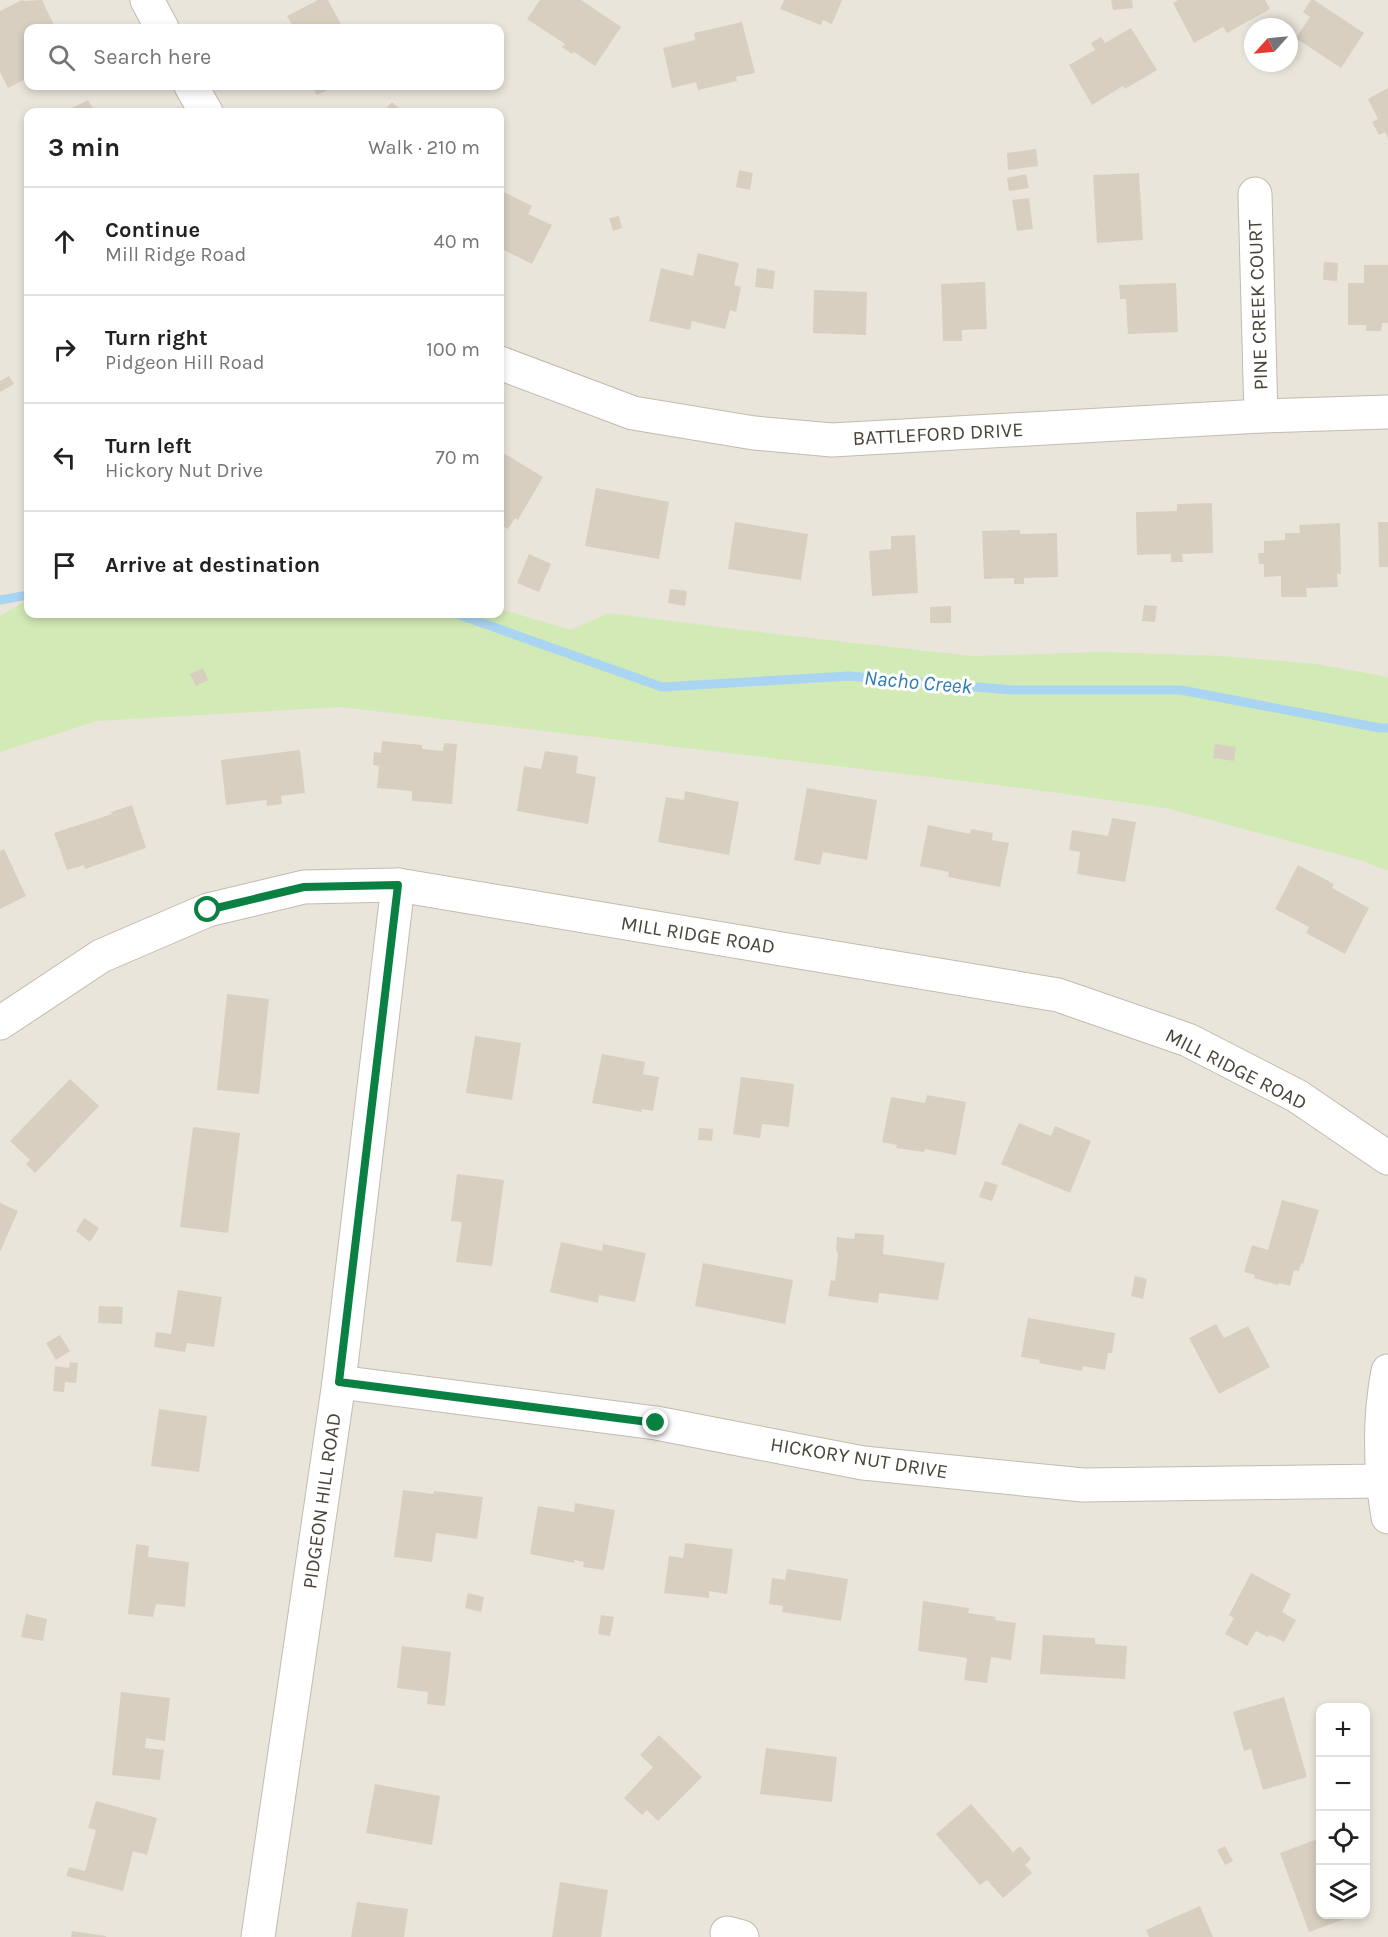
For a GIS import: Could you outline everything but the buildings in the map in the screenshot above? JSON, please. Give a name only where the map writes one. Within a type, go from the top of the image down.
[{"type":"street","points":[[147,0],[160,24]]},
{"type":"street","points":[[192,90],[204,108]]},
{"type":"street","name":"PINE CREEK COURT","points":[[1255,194],[1261,416]]},
{"type":"street","name":"BATTLEFORD DRIVE","points":[[504,365],[633,413],[754,433],[832,440],[1261,416],[1388,412]]},
{"type":"street","name":"MILL RIDGE ROAD","points":[[0,1023],[101,956],[208,910],[304,887],[398,885],[1058,995],[1188,1040],[1296,1096],[1388,1158]]},
{"type":"street","name":"PIDGEON HILL ROAD","points":[[258,1937],[339,1382],[398,885]]},
{"type":"street","points":[[1388,1371],[1384,1393],[1382,1481],[1388,1517]]},
{"type":"street","name":"HICKORY NUT DRIVE","points":[[339,1382],[656,1423],[862,1463],[1083,1485],[1382,1481]]},
{"type":"shaded area","points":[[0,0],[1388,0],[1388,1937],[0,1937]]},
{"type":"green space","points":[[24,602],[24,618],[504,618],[504,610],[571,630],[608,613],[972,656],[1102,652],[1222,656],[1316,664],[1384,676],[1388,678],[1388,871],[1363,861],[1166,808],[1022,788],[341,707],[97,721],[0,752],[0,616]]},
{"type":"waterway","name":"Nacho Creek","points":[[0,600],[24,596]]},
{"type":"waterway","name":"Nacho Creek","points":[[468,618],[662,687],[849,676],[1011,690],[1181,690],[1388,728]]},
{"type":"route","points":[[208,910],[304,887],[398,885],[339,1382],[656,1423]]}]
